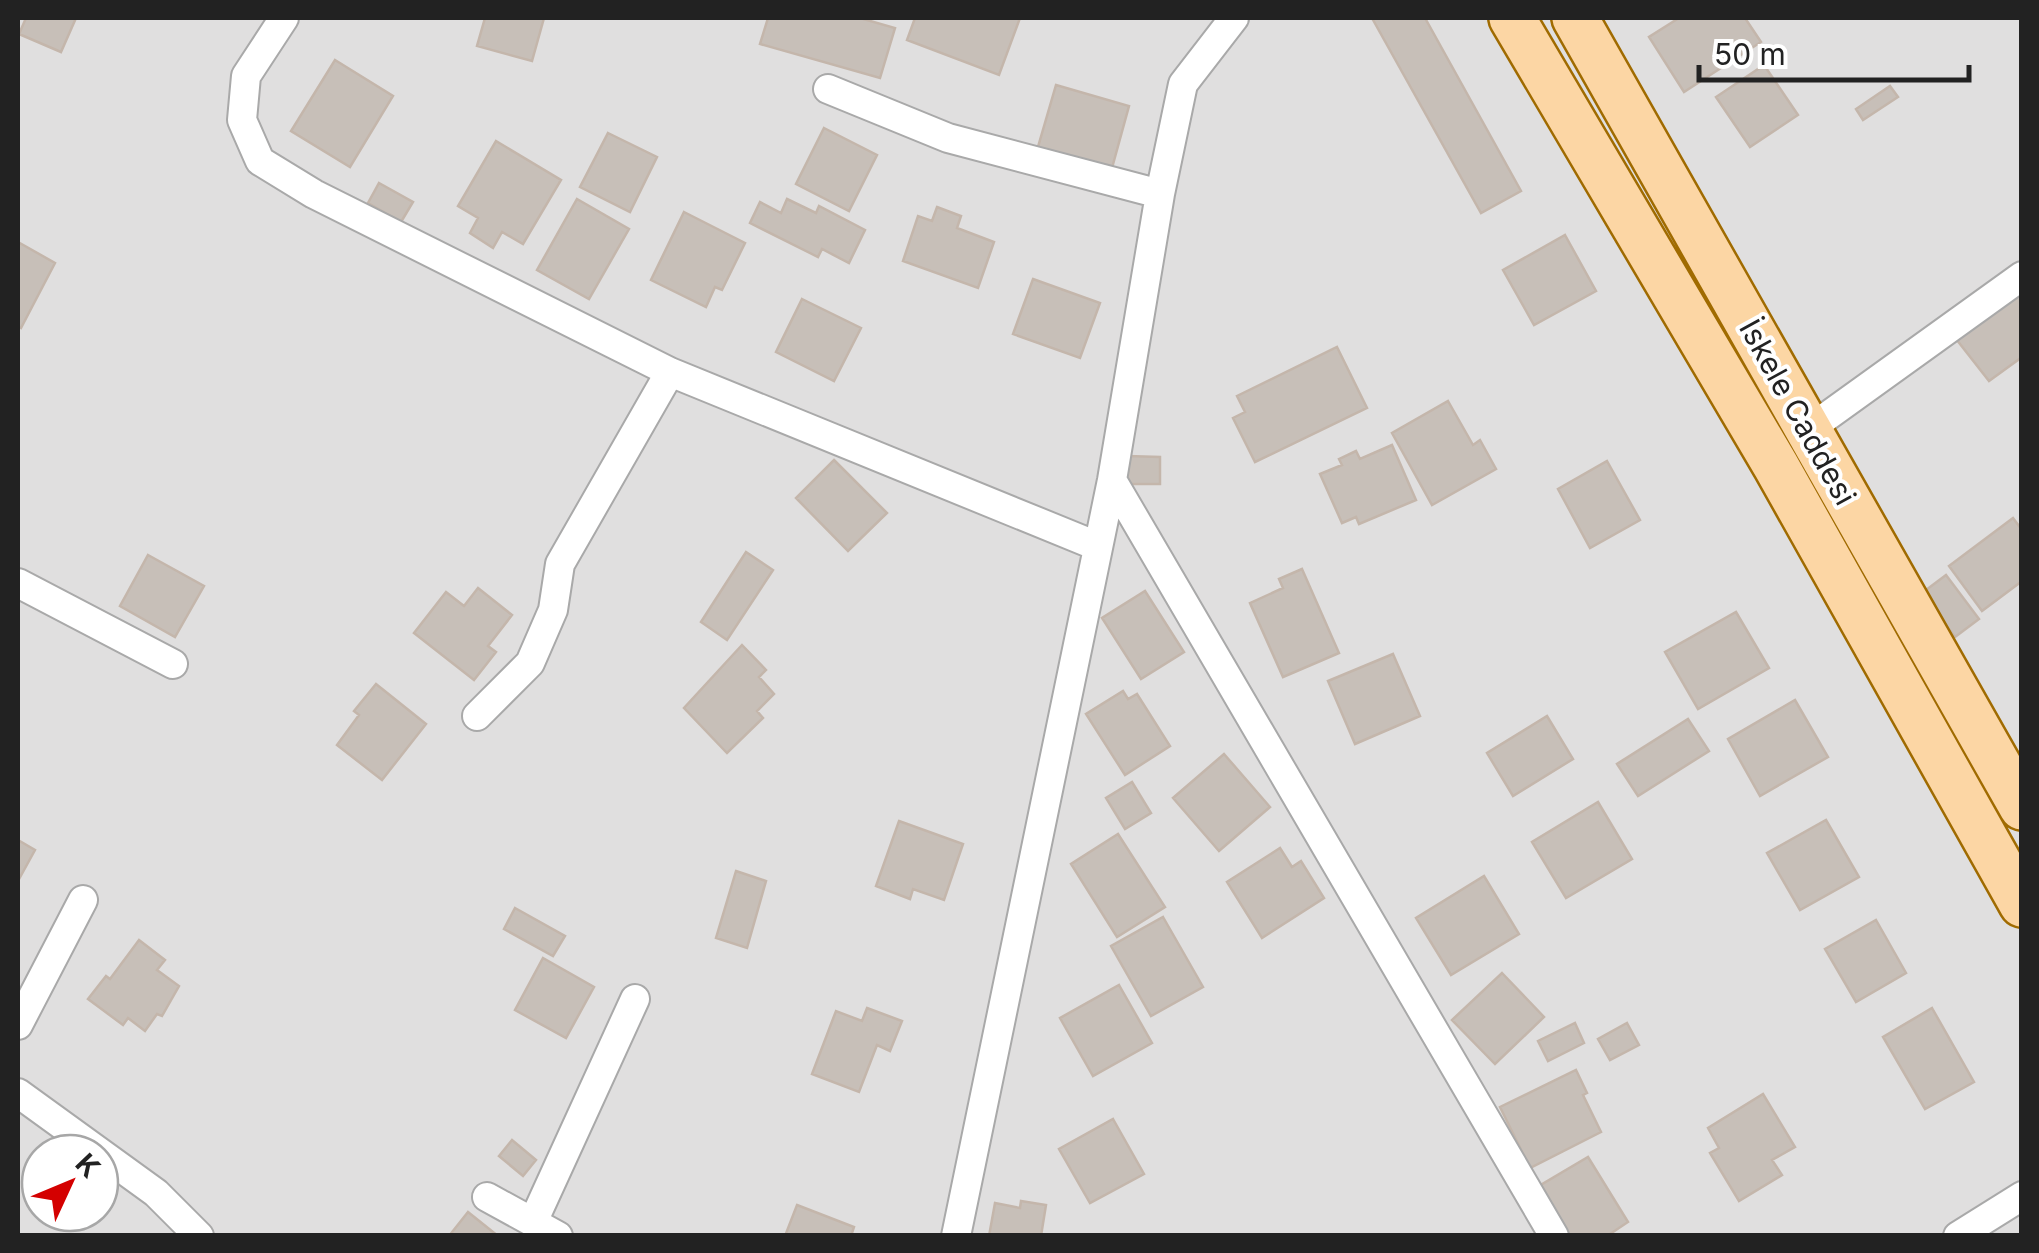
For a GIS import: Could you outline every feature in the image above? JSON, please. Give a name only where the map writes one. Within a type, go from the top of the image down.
[{"type":"main road","points":[[1512,18],[1776,466],[2022,904]]},
{"type":"main road","name":"İskele Caddesi","points":[[1574,18],[2022,808]]},
{"type":"street","points":[[284,18],[246,76],[242,120],[260,161],[314,194],[670,372],[1096,546]]},
{"type":"street","points":[[956,1236],[1112,480],[1182,84],[1234,18]]},
{"type":"street","points":[[828,89],[948,138],[1160,194]]},
{"type":"street","points":[[1808,430],[2022,276]]},
{"type":"street","points":[[478,716],[530,663],[554,610],[560,564],[670,372]]},
{"type":"street","points":[[1112,480],[1554,1236]]},
{"type":"street","points":[[18,583],[173,664]]},
{"type":"street","points":[[18,1026],[83,900]]},
{"type":"street","points":[[487,1197],[546,1229],[549,1194],[559,1162],[635,998]]},
{"type":"street","points":[[18,1094],[156,1192],[199,1236]]},
{"type":"street","points":[[1958,1236],[2022,1196]]},
{"type":"shaded area","points":[[18,18],[2021,18],[2021,1235],[18,1235]]},
{"type":"building","points":[[26,18],[76,18],[61,52],[19,34]]},
{"type":"building","points":[[485,18],[544,18],[532,61],[477,46]]},
{"type":"building","points":[[768,18],[860,18],[895,28],[880,78],[760,44]]},
{"type":"building","points":[[915,18],[1020,18],[999,75],[907,40]]},
{"type":"building","points":[[1372,18],[1425,18],[1521,191],[1481,213]]},
{"type":"building","points":[[1679,18],[1745,18],[1761,42],[1684,92],[1649,37]]},
{"type":"building","points":[[335,60],[393,96],[350,167],[291,131]]},
{"type":"building","points":[[1764,65],[1798,115],[1750,147],[1716,97]]},
{"type":"building","points":[[1056,85],[1129,106],[1112,168],[1038,147]]},
{"type":"building","points":[[1890,86],[1898,97],[1863,120],[1856,109]]},
{"type":"building","points":[[824,128],[877,155],[849,211],[796,184]]},
{"type":"building","points":[[608,133],[657,157],[630,212],[580,187]]},
{"type":"building","points":[[496,141],[561,180],[523,244],[502,232],[493,248],[470,233],[478,218],[458,206]]},
{"type":"building","points":[[379,183],[413,202],[401,222],[368,203]]},
{"type":"building","points":[[577,199],[629,229],[589,299],[537,270]]},
{"type":"building","points":[[787,199],[816,213],[819,206],[865,230],[849,263],[822,249],[818,257],[750,223],[760,202],[781,213]]},
{"type":"building","points":[[937,207],[961,216],[957,228],[994,242],[978,288],[903,261],[918,216],[932,221]]},
{"type":"building","points":[[684,212],[745,243],[722,290],[715,287],[706,307],[651,280]]},
{"type":"building","points":[[1565,235],[1596,291],[1534,325],[1503,270]]},
{"type":"building","points":[[18,242],[55,263],[21,328],[18,326]]},
{"type":"building","points":[[1033,279],[1100,303],[1080,358],[1013,334]]},
{"type":"building","points":[[2022,291],[2022,357],[1989,381],[1953,335]]},
{"type":"building","points":[[802,299],[861,328],[834,381],[776,352]]},
{"type":"building","points":[[1337,347],[1367,408],[1255,462],[1233,418],[1245,412],[1237,396]]},
{"type":"building","points":[[1448,401],[1473,445],[1480,440],[1496,469],[1432,505],[1392,433]]},
{"type":"building","points":[[1392,445],[1416,500],[1359,524],[1356,517],[1342,523],[1320,474],[1342,465],[1339,459],[1356,451],[1360,459]]},
{"type":"building","points":[[1127,456],[1160,457],[1160,484],[1126,484]]},
{"type":"building","points":[[834,460],[887,513],[848,551],[796,498]]},
{"type":"building","points":[[1607,461],[1640,520],[1590,548],[1558,489]]},
{"type":"building","points":[[2013,518],[2022,530],[2022,581],[1982,611],[1949,566]]},
{"type":"building","points":[[746,552],[773,570],[727,640],[701,622]]},
{"type":"building","points":[[148,555],[204,586],[175,637],[120,606]]},
{"type":"building","points":[[1302,569],[1339,653],[1283,677],[1250,603],[1283,588],[1279,579]]},
{"type":"building","points":[[1946,575],[1979,619],[1955,637],[1922,593]]},
{"type":"building","points":[[478,588],[512,615],[488,646],[496,652],[474,680],[414,633],[446,592],[464,606]]},
{"type":"building","points":[[1145,591],[1184,652],[1141,679],[1102,618]]},
{"type":"building","points":[[1736,612],[1769,668],[1698,709],[1665,652]]},
{"type":"building","points":[[742,645],[766,670],[759,677],[774,694],[757,711],[763,718],[727,753],[684,708]]},
{"type":"building","points":[[1393,654],[1420,716],[1355,744],[1328,681]]},
{"type":"building","points":[[376,684],[426,724],[382,780],[337,745],[359,715],[354,711]]},
{"type":"building","points":[[1123,691],[1128,699],[1137,694],[1170,746],[1125,775],[1086,714]]},
{"type":"building","points":[[1795,700],[1828,757],[1760,796],[1728,739]]},
{"type":"building","points":[[1547,716],[1573,759],[1513,796],[1487,753]]},
{"type":"building","points":[[1688,719],[1709,751],[1638,796],[1617,764]]},
{"type":"building","points":[[1224,754],[1270,807],[1219,851],[1173,798]]},
{"type":"building","points":[[1132,782],[1151,813],[1125,829],[1106,798]]},
{"type":"building","points":[[1598,802],[1632,859],[1566,898],[1532,842]]},
{"type":"building","points":[[1826,820],[1859,877],[1800,910],[1767,853]]},
{"type":"building","points":[[899,821],[963,844],[944,900],[913,889],[910,899],[876,886]]},
{"type":"building","points":[[1118,834],[1165,907],[1117,937],[1071,864]]},
{"type":"building","points":[[18,840],[35,850],[18,881]]},
{"type":"building","points":[[1280,848],[1292,867],[1301,861],[1324,898],[1262,938],[1227,882]]},
{"type":"building","points":[[736,871],[766,881],[747,948],[716,938]]},
{"type":"building","points":[[1484,876],[1519,934],[1451,975],[1416,918]]},
{"type":"building","points":[[515,908],[565,936],[553,956],[504,929]]},
{"type":"building","points":[[1163,917],[1203,987],[1151,1016],[1111,946]]},
{"type":"building","points":[[1876,920],[1906,973],[1856,1002],[1825,949]]},
{"type":"building","points":[[139,940],[165,960],[157,970],[179,986],[162,1016],[157,1014],[145,1031],[128,1018],[123,1025],[88,999],[106,976],[110,979]]},
{"type":"building","points":[[543,958],[594,987],[566,1038],[515,1010]]},
{"type":"building","points":[[1502,973],[1544,1017],[1495,1064],[1452,1020]]},
{"type":"building","points":[[1119,985],[1152,1043],[1093,1076],[1060,1018]]},
{"type":"building","points":[[867,1008],[902,1021],[890,1051],[877,1045],[859,1092],[812,1074],[836,1011],[862,1021]]},
{"type":"building","points":[[1932,1008],[1974,1082],[1925,1109],[1883,1037]]},
{"type":"building","points":[[1575,1023],[1584,1043],[1548,1061],[1538,1041]]},
{"type":"building","points":[[1627,1023],[1639,1045],[1610,1060],[1598,1039]]},
{"type":"building","points":[[1576,1070],[1601,1132],[1530,1168],[1500,1107]]},
{"type":"building","points":[[1763,1094],[1795,1147],[1772,1160],[1782,1175],[1739,1201],[1710,1153],[1719,1148],[1708,1128]]},
{"type":"building","points":[[1113,1119],[1144,1174],[1090,1203],[1059,1149]]},
{"type":"building","points":[[512,1140],[536,1160],[523,1176],[499,1156]]},
{"type":"building","points":[[1588,1157],[1628,1222],[1607,1236],[1569,1236],[1539,1186]]},
{"type":"building","points":[[1021,1201],[1046,1205],[1041,1236],[989,1236],[995,1203],[1020,1208]]},
{"type":"building","points":[[797,1205],[854,1227],[851,1236],[785,1236]]},
{"type":"building","points":[[468,1212],[498,1236],[449,1236]]}]
